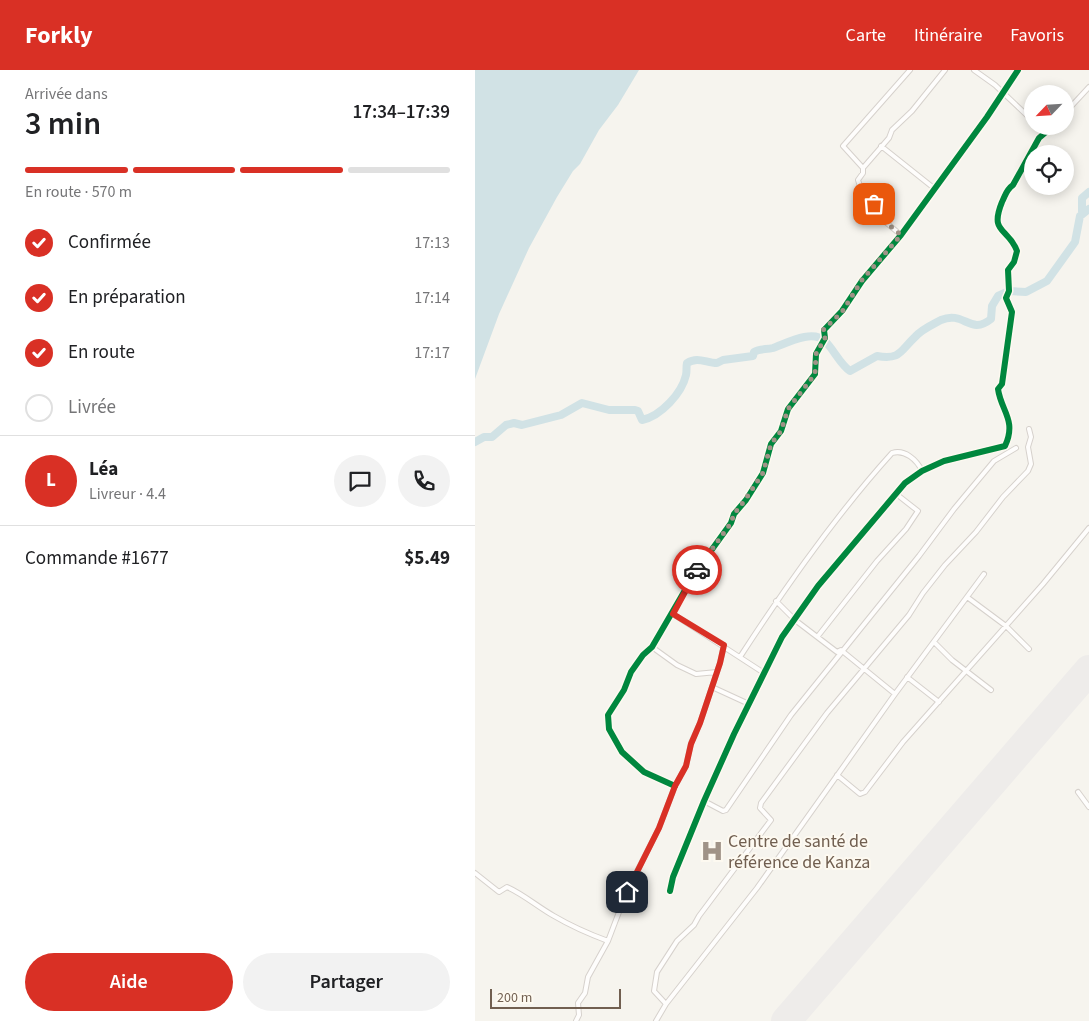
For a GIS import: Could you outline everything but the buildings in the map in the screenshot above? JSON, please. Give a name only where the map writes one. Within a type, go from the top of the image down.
[{"type":"street","points":[[863,168],[843,146],[909,70]]},
{"type":"street","points":[[901,235],[871,210],[874,200],[858,182],[863,168],[889,138],[892,130],[912,111],[945,70]]},
{"type":"street","points":[[974,70],[1024,113]]},
{"type":"street","points":[[675,786],[653,778],[622,752],[614,740],[607,722],[610,709],[624,690],[631,672],[643,655],[652,647],[673,614],[695,573],[763,473],[771,444],[781,431],[788,409],[815,374],[816,354],[825,338],[823,330],[842,312],[862,280],[901,235],[1003,94],[1018,70]]},
{"type":"street","points":[[1074,103],[1089,87]]},
{"type":"street","points":[[670,891],[673,877],[704,801],[749,704],[782,637],[818,586],[905,483],[923,471],[944,461],[1005,446],[1009,436],[1007,413],[998,389],[1002,384],[1012,312],[1006,298],[1009,291],[1008,270],[1014,262],[1017,251],[1002,232],[997,219],[1006,190],[1013,186],[1039,138],[1044,135]]},
{"type":"street","points":[[881,146],[935,189]]},
{"type":"street","points":[[665,1004],[654,991],[657,972],[677,941],[694,925],[771,820],[760,808],[761,803],[827,713],[909,615],[945,565],[1028,471],[1031,464],[1029,447],[1031,437],[1029,429]]},
{"type":"street","points":[[704,801],[726,810],[771,743],[841,650],[919,556],[980,476],[994,461],[1016,448]]},
{"type":"street","points":[[740,657],[776,601],[855,495],[892,453],[897,451],[906,454],[918,462],[923,471]]},
{"type":"street","points":[[818,636],[906,529],[918,511],[895,493]]},
{"type":"street","points":[[837,775],[860,794],[865,792],[903,742],[1066,558],[1089,528]]},
{"type":"street","points":[[656,1021],[665,1004],[757,888],[907,677],[984,574]]},
{"type":"street","points":[[967,597],[1005,626],[1029,649]]},
{"type":"street","points":[[776,601],[795,620],[837,652],[841,650]]},
{"type":"street","points":[[673,614],[765,673]]},
{"type":"street","points":[[934,642],[952,660],[967,669],[991,690]]},
{"type":"street","points":[[575,1021],[579,1016],[578,1004],[585,993],[588,977],[608,941],[627,892],[667,811],[675,786],[686,766],[691,744],[717,672],[724,645]]},
{"type":"street","points":[[652,647],[677,665],[696,674],[717,672]]},
{"type":"street","points":[[841,650],[895,694]]},
{"type":"street","points":[[907,677],[939,702]]},
{"type":"street","points":[[712,687],[749,704]]},
{"type":"street","points":[[1078,792],[1089,807]]},
{"type":"street","points":[[475,873],[499,892],[507,887],[518,892],[525,899],[555,917],[608,941]]},
{"type":"shaded area","points":[[475,70],[639,70],[618,105],[599,130],[580,164],[573,171],[529,248],[499,314],[475,379]]},
{"type":"waterway","points":[[1082,212],[1082,198],[1089,192]]},
{"type":"waterway","points":[[475,442],[484,437],[492,437],[506,425],[514,423],[522,425],[561,415],[582,403],[609,410],[635,410],[638,411],[642,420],[649,418],[670,403],[684,382],[687,363],[695,360],[717,363],[723,360],[753,356],[754,352],[759,350],[773,348],[799,338],[813,336],[825,341],[843,365],[850,371],[877,356],[891,357],[896,355],[927,327],[941,320],[956,318],[972,324],[984,324],[991,319],[992,306],[998,296],[1009,291],[1026,292],[1047,281],[1075,242],[1080,216],[1089,209]]},
{"type":"runway","points":[[786,1021],[1089,670]]},
{"type":"cycle path","points":[[675,786],[644,772],[622,752],[609,729],[608,715],[624,690],[631,672],[643,655],[652,647],[695,573],[731,523],[734,514],[746,500],[763,473],[771,444],[781,431],[788,409],[815,374],[816,354],[825,338],[824,330],[842,311],[862,281],[901,235],[987,117],[1018,70]]},
{"type":"cycle path","points":[[670,891],[673,877],[734,734],[782,637],[818,586],[905,483],[922,471],[944,461],[1005,446],[1009,422],[998,389],[1002,384],[1012,312],[1006,298],[1009,291],[1008,270],[1014,262],[1017,251],[1001,229],[998,220],[1006,192],[1013,185],[1042,135]]},
{"type":"way so far","points":[[697,570],[759,480],[763,473],[771,444],[781,431],[788,409],[815,374],[816,354],[825,338],[823,330],[827,324],[842,312],[862,280],[901,235],[871,210],[874,204]]},
{"type":"place","name":"Centre de santé de référence de Kanza","points":[[712,851]]},
{"type":"route","points":[[627,892],[667,811],[675,786],[686,766],[689,750],[720,663],[724,645],[673,614],[697,570]]}]
